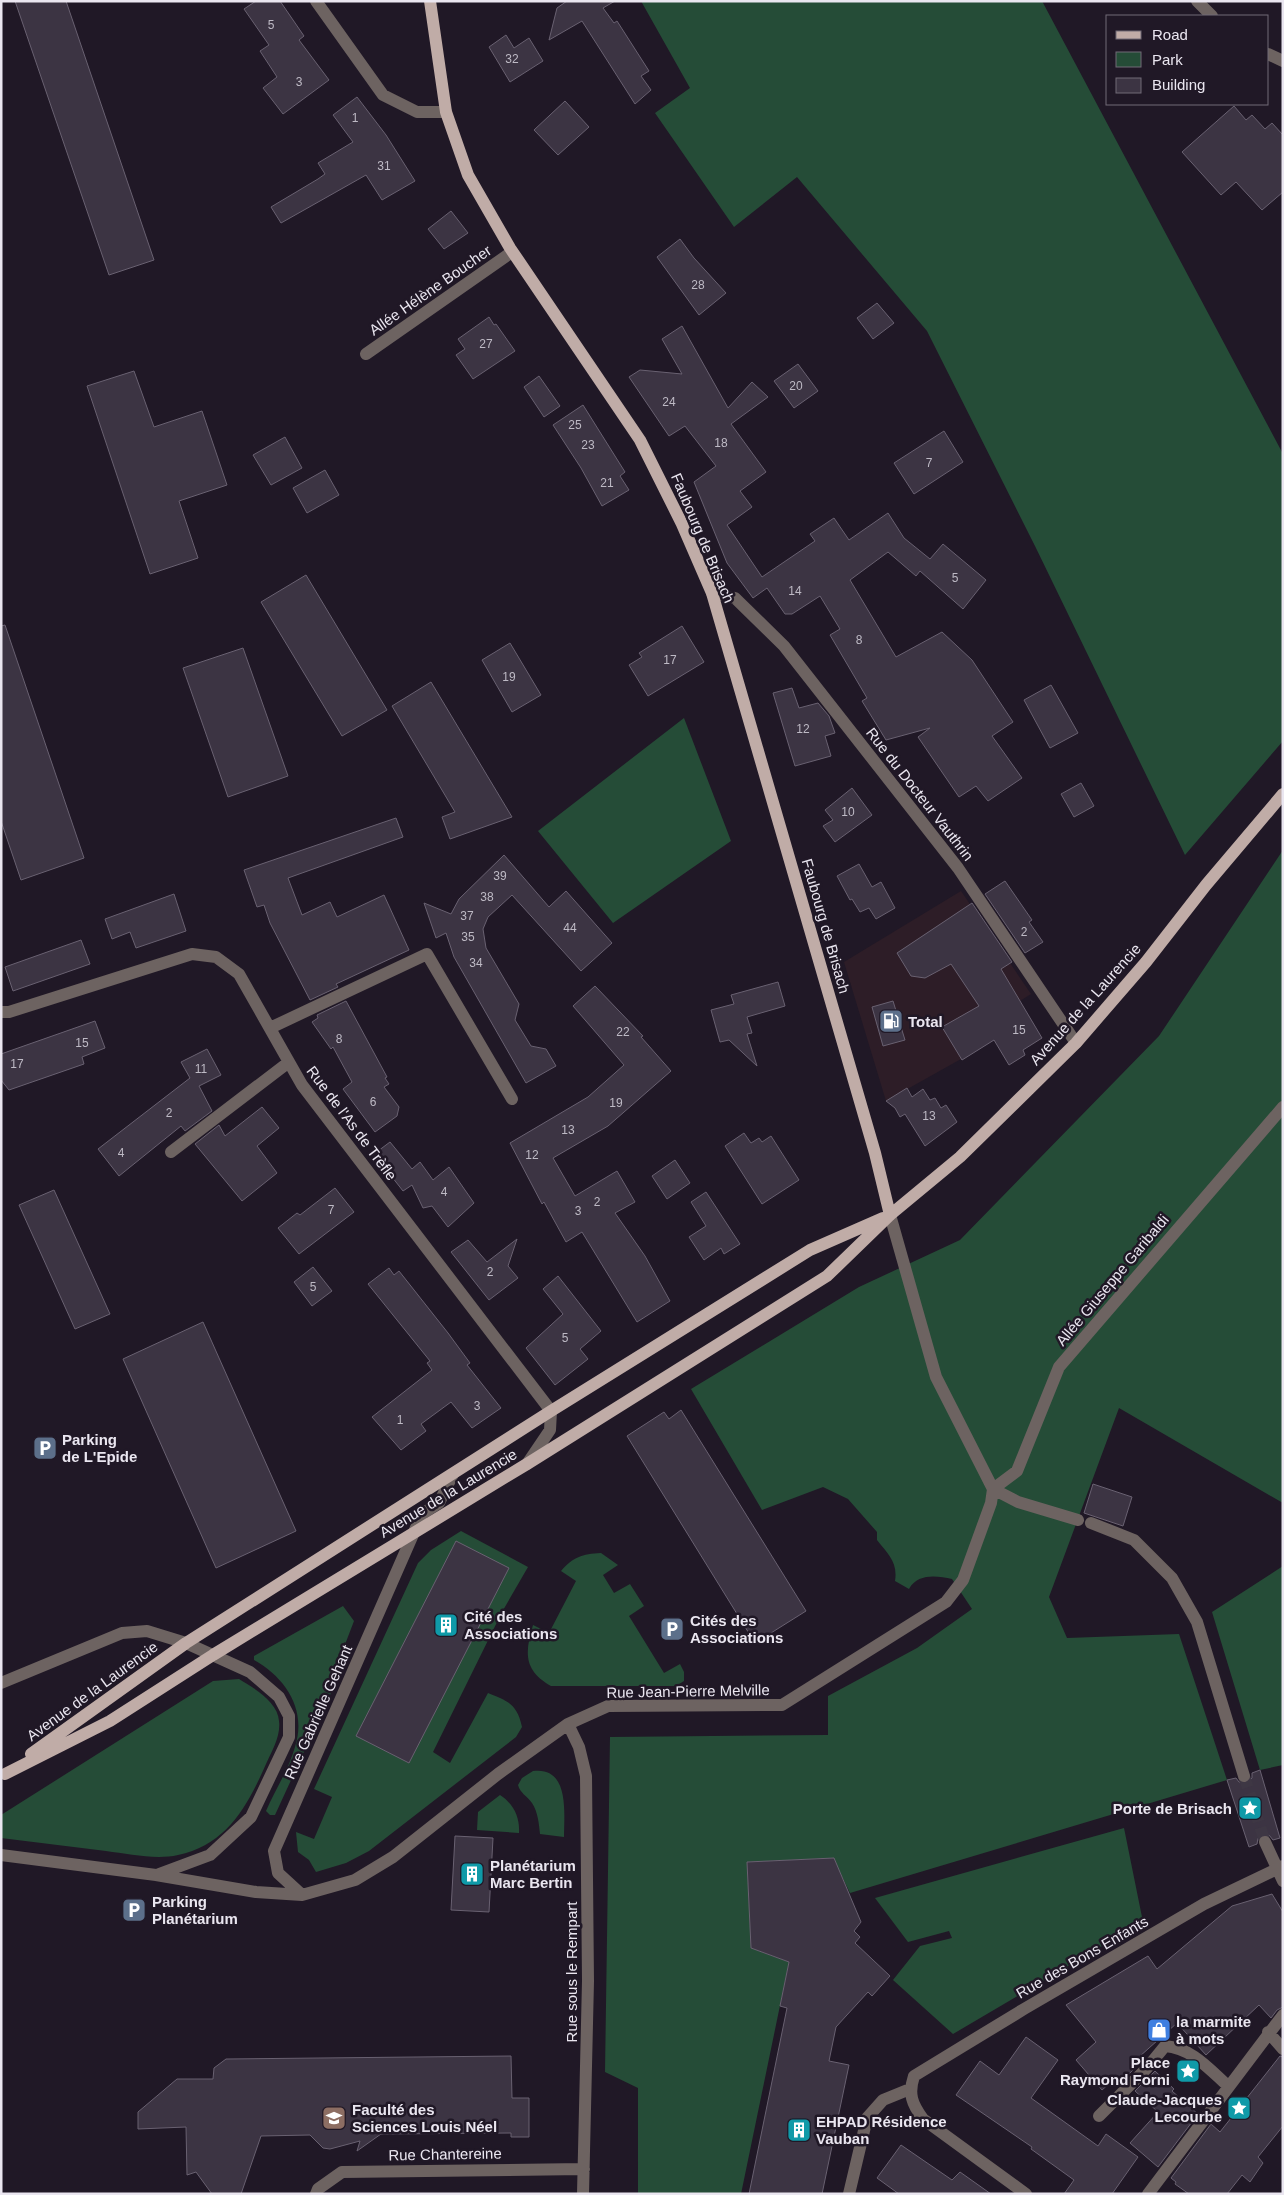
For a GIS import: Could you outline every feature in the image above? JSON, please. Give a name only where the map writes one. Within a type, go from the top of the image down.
[{"type":"main road","name":"Faubourg de Brisach","points":[[430,1],[446,112],[468,175],[512,252],[640,440],[682,524],[712,593],[875,1153],[890,1215]]},
{"type":"main road","name":"Avenue de la Laurencie","points":[[3,1775],[110,1721],[213,1655],[527,1464],[827,1276],[890,1215],[960,1157],[1076,1043],[1146,962],[1206,885],[1283,794]]},
{"type":"main road","name":"Avenue de la Laurencie","points":[[3,1775],[186,1643],[551,1411],[810,1250],[890,1215]]},
{"type":"street","points":[[316,1],[383,95],[417,112],[446,112]]},
{"type":"street","points":[[1197,1],[1211,15]]},
{"type":"street","points":[[1269,55],[1283,48]]},
{"type":"street","points":[[1269,55],[1283,61]]},
{"type":"street","name":"Allée Hélène Boucher","points":[[366,354],[512,252]]},
{"type":"street","name":"Rue du Docteur Vauthrin","points":[[712,593],[735,598],[784,646],[958,868],[1076,1043]]},
{"type":"street","name":"Rue de l'As de Trèfle","points":[[1,1012],[9,1012],[192,954],[216,957],[239,974],[302,1085],[551,1411]]},
{"type":"street","points":[[270,1028],[427,954],[512,1099]]},
{"type":"street","points":[[171,1152],[289,1062]]},
{"type":"street","name":"Allée Giuseppe Garibaldi","points":[[993,1489],[1017,1471],[1059,1367],[1283,1107]]},
{"type":"street","points":[[890,1215],[936,1377],[993,1489],[1018,1502],[1084,1522],[1134,1540],[1156,1559],[1172,1578],[1197,1622],[1244,1776]]},
{"type":"street","points":[[527,1464],[550,1430],[551,1411]]},
{"type":"street","name":"Rue Gabrielle Gehant","points":[[302,1895],[278,1873],[274,1851],[412,1534],[422,1514],[439,1503],[453,1474]]},
{"type":"street","name":"Rue Jean-Pierre Melville","points":[[156,1875],[256,1892],[302,1895],[354,1880],[393,1857],[498,1774],[568,1724],[608,1706],[782,1705],[946,1602],[963,1580],[991,1503],[993,1489]]},
{"type":"street","name":"Rue Gabrielle Gehant","points":[[1,1683],[122,1633],[147,1631],[186,1643],[250,1672],[279,1697],[289,1716],[289,1737],[251,1817],[210,1855],[156,1875],[1,1855]]},
{"type":"street","name":"Rue sous le Rempart","points":[[568,1724],[579,1747],[586,1776],[588,1981],[583,2194]]},
{"type":"street","points":[[1266,1842],[1281,1873]]},
{"type":"street","name":"Rue des Bons Enfants","points":[[910,2090],[914,2076],[1024,2009],[1204,1904],[1281,1873]]},
{"type":"street","points":[[1148,2194],[1268,2032],[1283,2015]]},
{"type":"street","points":[[1268,2032],[1283,2049]]},
{"type":"street","points":[[1099,2116],[1147,2068],[1165,2046],[1179,2047],[1195,2056],[1228,2086]]},
{"type":"street","points":[[849,2194],[859,2145],[867,2118],[883,2100],[910,2090],[912,2104],[923,2119],[1026,2194]]},
{"type":"street","name":"Rue Chantereine","points":[[316,2194],[318,2189],[342,2172],[584,2169]]},
{"type":"shaded area","points":[[961,891],[1031,994],[976,1029],[986,1045],[886,1101],[844,962]]},
{"type":"green space","points":[[641,1],[1042,1],[1283,454],[1283,741],[1185,855],[1035,546],[927,331],[797,177],[734,227],[655,113],[690,88]]},
{"type":"green space","points":[[684,718],[731,841],[613,923],[538,831]]},
{"type":"green space","points":[[1283,850],[1283,1503],[1119,1408],[1049,1597],[1067,1638],[1179,1634],[1227,1780],[850,1893],[833,1858],[747,1862],[751,1948],[789,1962],[741,2194],[638,2194],[638,2088],[605,2072],[610,1737],[828,1735],[828,1696],[917,1648],[972,1609],[952,1579],[940,1577],[923,1578],[917,1580],[909,1589],[895,1581],[894,1563],[877,1540],[877,1532],[848,1499],[823,1487],[762,1510],[691,1389],[859,1287],[960,1240],[1159,1036]]},
{"type":"green space","points":[[461,1531],[528,1567],[502,1612],[433,1752],[450,1763],[488,1693],[511,1704],[520,1719],[522,1727],[516,1737],[369,1851],[346,1863],[316,1872],[309,1860],[298,1852],[296,1832],[314,1839],[332,1797],[314,1789],[418,1563],[431,1550]]},
{"type":"green space","points":[[601,1553],[618,1565],[603,1575],[614,1593],[630,1584],[644,1606],[629,1616],[664,1673],[680,1664],[684,1672],[684,1681],[676,1686],[551,1686],[535,1674],[531,1667],[528,1660],[528,1644],[533,1625],[549,1633],[576,1581],[561,1571],[578,1557]]},
{"type":"green space","points":[[1283,1566],[1283,1765],[1260,1770],[1212,1612]]},
{"type":"green space","points":[[343,1606],[354,1621],[331,1681],[331,1693],[275,1815],[270,1815],[266,1811],[286,1771],[295,1747],[298,1720],[291,1696],[276,1676],[254,1660],[254,1656]]},
{"type":"green space","points":[[239,1679],[270,1702],[278,1714],[279,1732],[252,1794],[234,1821],[223,1833],[210,1842],[195,1850],[178,1855],[152,1857],[1,1838],[1,1815],[213,1681]]},
{"type":"green space","points":[[533,1771],[545,1771],[553,1776],[559,1784],[564,1805],[564,1837],[540,1834],[538,1818],[534,1807],[518,1785],[522,1778]]},
{"type":"green space","points":[[500,1795],[515,1812],[519,1833],[477,1830],[478,1812]]},
{"type":"green space","points":[[1124,1828],[1143,1922],[953,2034],[893,1980],[920,1946],[952,1938],[949,1931],[908,1942],[875,1898]]},
{"type":"building","points":[[15,1],[66,1],[154,260],[109,275]]},
{"type":"building","points":[[256,1],[280,1],[304,36],[299,40],[329,80],[283,114],[263,88],[277,77],[260,51],[269,45],[244,9]]},
{"type":"building","points":[[567,1],[615,1],[603,8],[614,23],[617,21],[649,71],[641,76],[651,90],[635,104],[582,21],[549,40],[557,8]]},
{"type":"building","points":[[506,35],[514,48],[529,38],[543,61],[510,82],[489,47]]},
{"type":"building","points":[[357,97],[386,135],[415,181],[382,200],[366,175],[281,223],[271,207],[325,174],[318,163],[353,142],[333,115]]},
{"type":"building","points":[[565,101],[589,127],[558,155],[534,130]]},
{"type":"building","points":[[1234,106],[1246,120],[1252,115],[1265,129],[1272,123],[1283,135],[1283,192],[1262,210],[1236,182],[1221,195],[1182,152]]},
{"type":"building","points":[[451,211],[468,233],[444,249],[428,229]]},
{"type":"building","points":[[680,239],[694,258],[726,293],[699,315],[657,257]]},
{"type":"building","points":[[877,303],[894,323],[873,339],[857,318]]},
{"type":"building","points":[[489,317],[515,351],[473,379],[456,355],[465,349],[458,339]]},
{"type":"building","points":[[682,326],[728,408],[752,382],[768,397],[731,424],[766,472],[740,491],[752,507],[727,525],[762,577],[815,541],[810,534],[834,518],[849,540],[888,513],[904,538],[930,559],[943,544],[986,580],[963,609],[920,571],[916,576],[888,552],[850,580],[896,657],[942,632],[972,660],[1013,722],[992,736],[1022,778],[988,801],[976,786],[959,797],[918,737],[930,728],[886,740],[862,701],[867,698],[830,635],[840,629],[820,596],[792,614],[785,614],[767,588],[753,598],[727,563],[694,482],[716,466],[685,426],[669,436],[629,377],[640,370],[682,374],[662,339]]},
{"type":"building","points":[[798,364],[818,391],[794,408],[774,381]]},
{"type":"building","points":[[134,371],[154,427],[202,411],[227,485],[179,501],[198,558],[150,574],[87,386]]},
{"type":"building","points":[[539,376],[560,406],[544,417],[524,387]]},
{"type":"building","points":[[583,405],[625,472],[620,476],[629,490],[602,506],[581,468],[553,425]]},
{"type":"building","points":[[944,431],[963,462],[914,494],[894,463]]},
{"type":"building","points":[[285,437],[302,468],[271,485],[253,455]]},
{"type":"building","points":[[325,470],[339,495],[307,513],[293,488]]},
{"type":"building","points":[[306,575],[387,710],[342,736],[261,602]]},
{"type":"building","points":[[5,625],[84,858],[21,880],[1,821],[1,626]]},
{"type":"building","points":[[682,626],[704,662],[648,696],[629,665],[642,657],[639,653]]},
{"type":"building","points":[[510,643],[541,695],[512,712],[482,660]]},
{"type":"building","points":[[243,648],[288,776],[228,797],[183,668]]},
{"type":"building","points":[[431,682],[512,817],[450,839],[442,817],[455,812],[392,706]]},
{"type":"building","points":[[1051,685],[1078,733],[1050,748],[1024,700]]},
{"type":"building","points":[[792,688],[799,708],[818,703],[829,716],[835,733],[825,736],[831,756],[795,766],[773,693]]},
{"type":"building","points":[[1081,783],[1094,806],[1074,817],[1061,794]]},
{"type":"building","points":[[852,788],[872,815],[835,842],[823,826],[833,820],[825,810]]},
{"type":"building","points":[[396,818],[403,837],[288,878],[302,915],[330,902],[337,917],[384,895],[409,950],[336,984],[338,987],[310,1000],[270,923],[264,905],[257,907],[244,870]]},
{"type":"building","points":[[504,855],[549,907],[566,891],[612,943],[581,971],[512,895],[488,917],[483,929],[486,948],[519,1004],[515,1020],[531,1046],[546,1049],[556,1066],[526,1083],[454,957],[446,933],[436,938],[424,903],[451,914],[459,899]]},
{"type":"building","points":[[859,864],[872,887],[881,882],[895,908],[876,919],[869,908],[860,912],[852,899],[850,900],[837,876]]},
{"type":"building","points":[[1005,881],[1032,920],[1029,922],[1043,942],[1025,953],[985,894]]},
{"type":"building","points":[[174,894],[186,931],[136,948],[130,932],[112,939],[105,919]]},
{"type":"building","points":[[972,903],[1012,962],[1001,969],[1042,1038],[1023,1050],[1025,1055],[1009,1065],[994,1040],[962,1060],[942,1027],[979,1006],[951,964],[925,978],[911,976],[897,953]]},
{"type":"building","points":[[81,940],[90,964],[13,991],[5,967]]},
{"type":"building","points":[[778,982],[785,1006],[747,1017],[752,1033],[747,1034],[757,1066],[729,1040],[720,1042],[711,1010],[734,1004],[731,995]]},
{"type":"building","points":[[595,986],[643,1036],[641,1037],[671,1071],[608,1126],[553,1158],[575,1196],[617,1171],[635,1202],[615,1213],[645,1256],[670,1301],[637,1322],[582,1232],[566,1242],[544,1202],[542,1204],[510,1143],[588,1097],[624,1065],[573,1006]]},
{"type":"building","points":[[346,1001],[387,1077],[385,1078],[389,1084],[384,1087],[399,1107],[397,1116],[375,1132],[343,1089],[352,1082],[333,1047],[331,1049],[312,1022],[318,1018],[317,1015]]},
{"type":"building","points":[[893,1001],[905,1040],[883,1046],[872,1007]]},
{"type":"building","points":[[95,1021],[105,1048],[82,1057],[84,1064],[9,1090],[1,1080],[1,1054]]},
{"type":"building","points":[[207,1049],[221,1075],[199,1086],[212,1111],[185,1131],[181,1126],[119,1176],[98,1149],[190,1078],[181,1062]]},
{"type":"building","points":[[907,1088],[912,1097],[923,1089],[930,1100],[935,1098],[941,1108],[946,1105],[957,1122],[925,1146],[905,1114],[900,1117],[895,1108],[886,1101]]},
{"type":"building","points":[[262,1107],[279,1128],[257,1146],[277,1173],[242,1201],[195,1144],[219,1125],[225,1136]]},
{"type":"building","points":[[744,1133],[751,1143],[759,1138],[762,1142],[771,1136],[799,1180],[762,1204],[725,1146]]},
{"type":"building","points":[[390,1142],[412,1169],[420,1162],[433,1180],[449,1167],[474,1203],[448,1227],[432,1206],[423,1208],[412,1185],[403,1191],[374,1154]]},
{"type":"building","points":[[675,1160],[690,1183],[667,1199],[652,1176]]},
{"type":"building","points":[[335,1188],[354,1212],[299,1254],[278,1228],[297,1213],[300,1215]]},
{"type":"building","points":[[54,1190],[110,1314],[75,1329],[19,1205]]},
{"type":"building","points":[[706,1192],[740,1244],[724,1254],[721,1248],[704,1260],[689,1237],[706,1226],[691,1202]]},
{"type":"building","points":[[517,1239],[508,1266],[518,1278],[489,1300],[451,1252],[468,1240],[487,1262]]},
{"type":"building","points":[[313,1267],[332,1291],[312,1306],[294,1282]]},
{"type":"building","points":[[389,1268],[394,1275],[399,1271],[448,1333],[470,1363],[467,1365],[501,1408],[472,1428],[451,1402],[421,1424],[426,1431],[401,1450],[372,1417],[432,1370],[427,1363],[430,1361],[368,1284]]},
{"type":"building","points":[[558,1276],[601,1331],[580,1349],[588,1359],[555,1385],[526,1348],[563,1314],[543,1289]]},
{"type":"building","points":[[203,1322],[296,1531],[216,1568],[123,1359]]},
{"type":"building","points":[[681,1410],[806,1611],[755,1643],[627,1436],[664,1412],[669,1419]]},
{"type":"building","points":[[1093,1484],[1132,1497],[1123,1526],[1084,1513]]},
{"type":"building","name":"Cité des Associations","points":[[456,1541],[509,1568],[409,1763],[356,1736]]},
{"type":"building","points":[[1260,1770],[1280,1838],[1273,1840],[1269,1835],[1262,1834],[1258,1838],[1257,1844],[1249,1847],[1227,1780],[1236,1778],[1239,1782],[1246,1784],[1252,1778],[1252,1773]]},
{"type":"building","name":"Planétarium Marc Bertin","points":[[455,1836],[493,1838],[489,1912],[451,1910]]},
{"type":"building","points":[[834,1858],[861,1922],[854,1931],[860,1937],[855,1943],[890,1976],[872,1996],[868,1992],[836,2027],[829,2061],[849,2065],[822,2194],[749,2194],[787,2008],[780,2006],[789,1962],[751,1948],[747,1862]]},
{"type":"building","points":[[1272,1894],[1283,1912],[1283,2007],[1277,2010],[1271,2018],[1259,2005],[1206,2055],[1177,2023],[1139,2057],[1143,2060],[1123,2080],[1118,2076],[1102,2090],[1076,2060],[1096,2042],[1066,2005],[1148,1956],[1157,1969],[1232,1906]]},
{"type":"building","points":[[1026,2037],[1058,2060],[1031,2098],[1098,2146],[1106,2134],[1138,2157],[1112,2194],[1064,2194],[1074,2180],[1031,2149],[1032,2147],[956,2095],[980,2061],[999,2075]]},
{"type":"building","name":"Faculté des Sciences Louis Néel","points":[[511,2056],[512,2098],[529,2098],[529,2137],[511,2137],[511,2133],[381,2134],[357,2151],[360,2141],[330,2149],[323,2148],[310,2135],[261,2136],[241,2194],[212,2194],[196,2172],[187,2175],[186,2127],[138,2129],[138,2112],[177,2079],[213,2079],[214,2068],[226,2059]]},
{"type":"building","points":[[1280,2056],[1283,2057],[1283,2126],[1258,2157],[1263,2163],[1250,2182],[1242,2175],[1227,2194],[1189,2194],[1175,2184],[1176,2182],[1171,2178],[1211,2124],[1220,2132]]},
{"type":"building","points":[[1155,2071],[1174,2089],[1172,2091],[1198,2114],[1158,2167],[1130,2143],[1158,2112],[1135,2091]]},
{"type":"building","points":[[901,2145],[952,2180],[960,2172],[991,2194],[899,2194],[877,2178]]},
{"type":"tunnel","points":[[1244,1776],[1265,1842]]},
{"type":"place","name":"Total","points":[[891,1021]]},
{"type":"place","name":"Parking de L'Epide","points":[[45,1448]]},
{"type":"place","name":"Cité des Associations","points":[[446,1625]]},
{"type":"place","name":"Cités des Associations","points":[[672,1629]]},
{"type":"place","name":"Porte de Brisach","points":[[1250,1808]]},
{"type":"place","name":"Planétarium Marc Bertin","points":[[472,1874]]},
{"type":"place","name":"Parking Planétarium","points":[[134,1910]]},
{"type":"place","name":"la marmite à mots","points":[[1159,2030]]},
{"type":"place","name":"Place Raymond Forni","points":[[1188,2071]]},
{"type":"place","name":"Claude-Jacques Lecourbe","points":[[1239,2108]]},
{"type":"place","name":"Faculté des Sciences Louis Néel","points":[[334,2118]]},
{"type":"place","name":"EHPAD Résidence Vauban","points":[[799,2130]]}]
